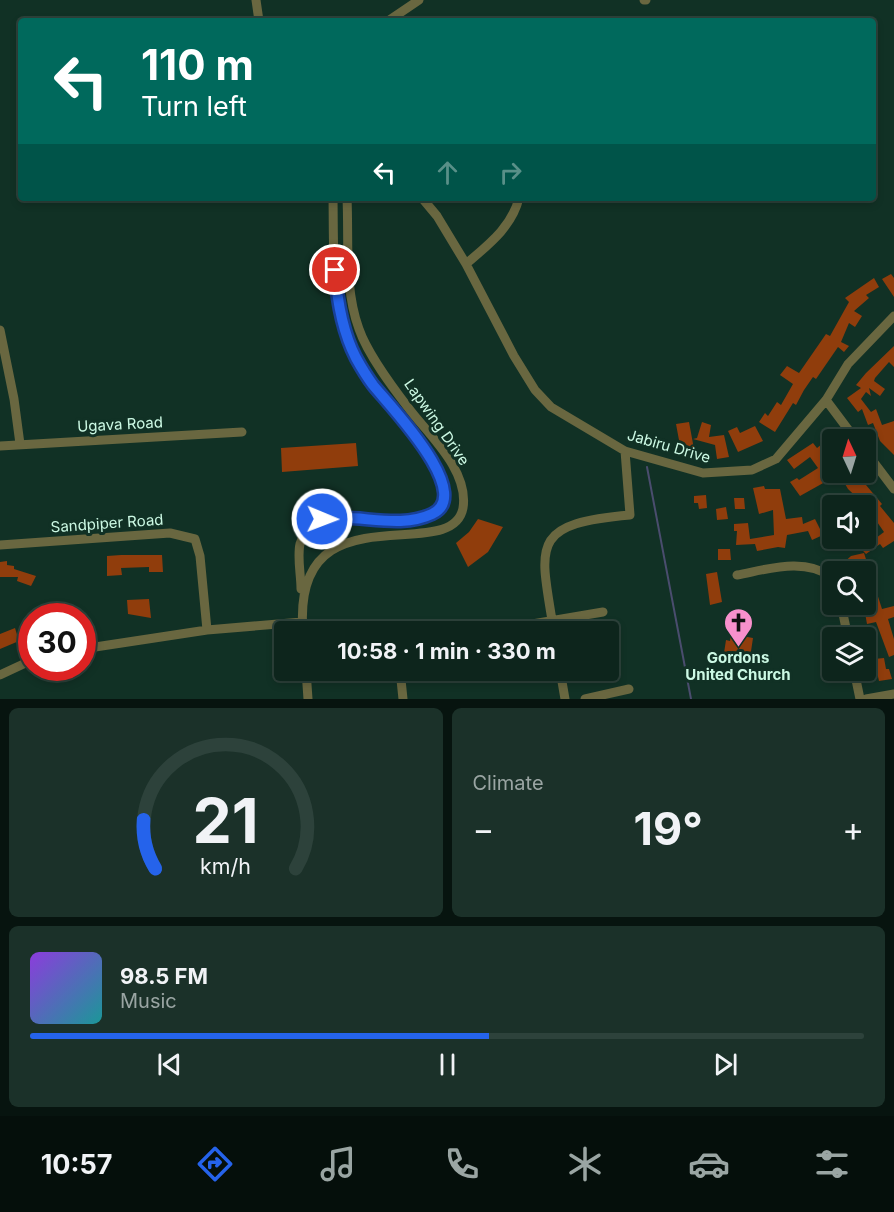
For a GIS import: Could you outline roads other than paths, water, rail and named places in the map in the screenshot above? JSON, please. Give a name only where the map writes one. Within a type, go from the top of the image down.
[{"type":"street","points":[[256,0],[259,18]]},
{"type":"street","points":[[392,18],[419,0]]},
{"type":"street","points":[[302,601],[300,544],[311,525],[327,518],[379,521],[416,518],[434,514],[444,498],[441,478],[429,454],[371,382],[355,356],[345,329],[336,291],[333,201]]},
{"type":"street","name":"Lapwing Drive","points":[[302,621],[302,601],[306,583],[315,567],[338,546],[360,538],[443,530],[458,519],[462,508],[461,487],[448,460],[409,409],[364,342],[351,295],[347,201]]},
{"type":"street","name":"Jabiru Drive","points":[[424,201],[437,216],[466,264],[514,356],[541,398],[551,407],[625,452],[703,473],[752,470],[776,459],[826,400],[849,364],[894,316]]},
{"type":"street","points":[[466,264],[493,242],[508,224],[518,201]]},
{"type":"street","points":[[0,330],[20,444]]},
{"type":"street","points":[[826,400],[848,429]]},
{"type":"street","name":"Ugava Road","points":[[0,446],[242,432]]},
{"type":"street","points":[[603,612],[552,621],[543,571],[548,544],[554,534],[567,527],[606,517],[630,515],[625,452]]},
{"type":"street","points":[[876,465],[894,489]]},
{"type":"street","name":"Sandpiper Road","points":[[0,545],[170,533],[195,539],[200,556],[207,630]]},
{"type":"street","points":[[737,575],[794,565],[822,571]]},
{"type":"street","points":[[96,647],[207,630],[274,628]]},
{"type":"street","points":[[0,675],[18,667]]},
{"type":"street","points":[[307,681],[308,699]]},
{"type":"street","points":[[401,681],[403,699]]},
{"type":"street","points":[[563,681],[565,699]]},
{"type":"street","points":[[856,681],[860,699]]},
{"type":"street","points":[[585,699],[629,689]]},
{"type":"street","points":[[866,699],[894,694]]},
{"type":"waterway","points":[[647,467],[691,699]]},
{"type":"place","name":"Gordons United Church","points":[[738,648]]}]
